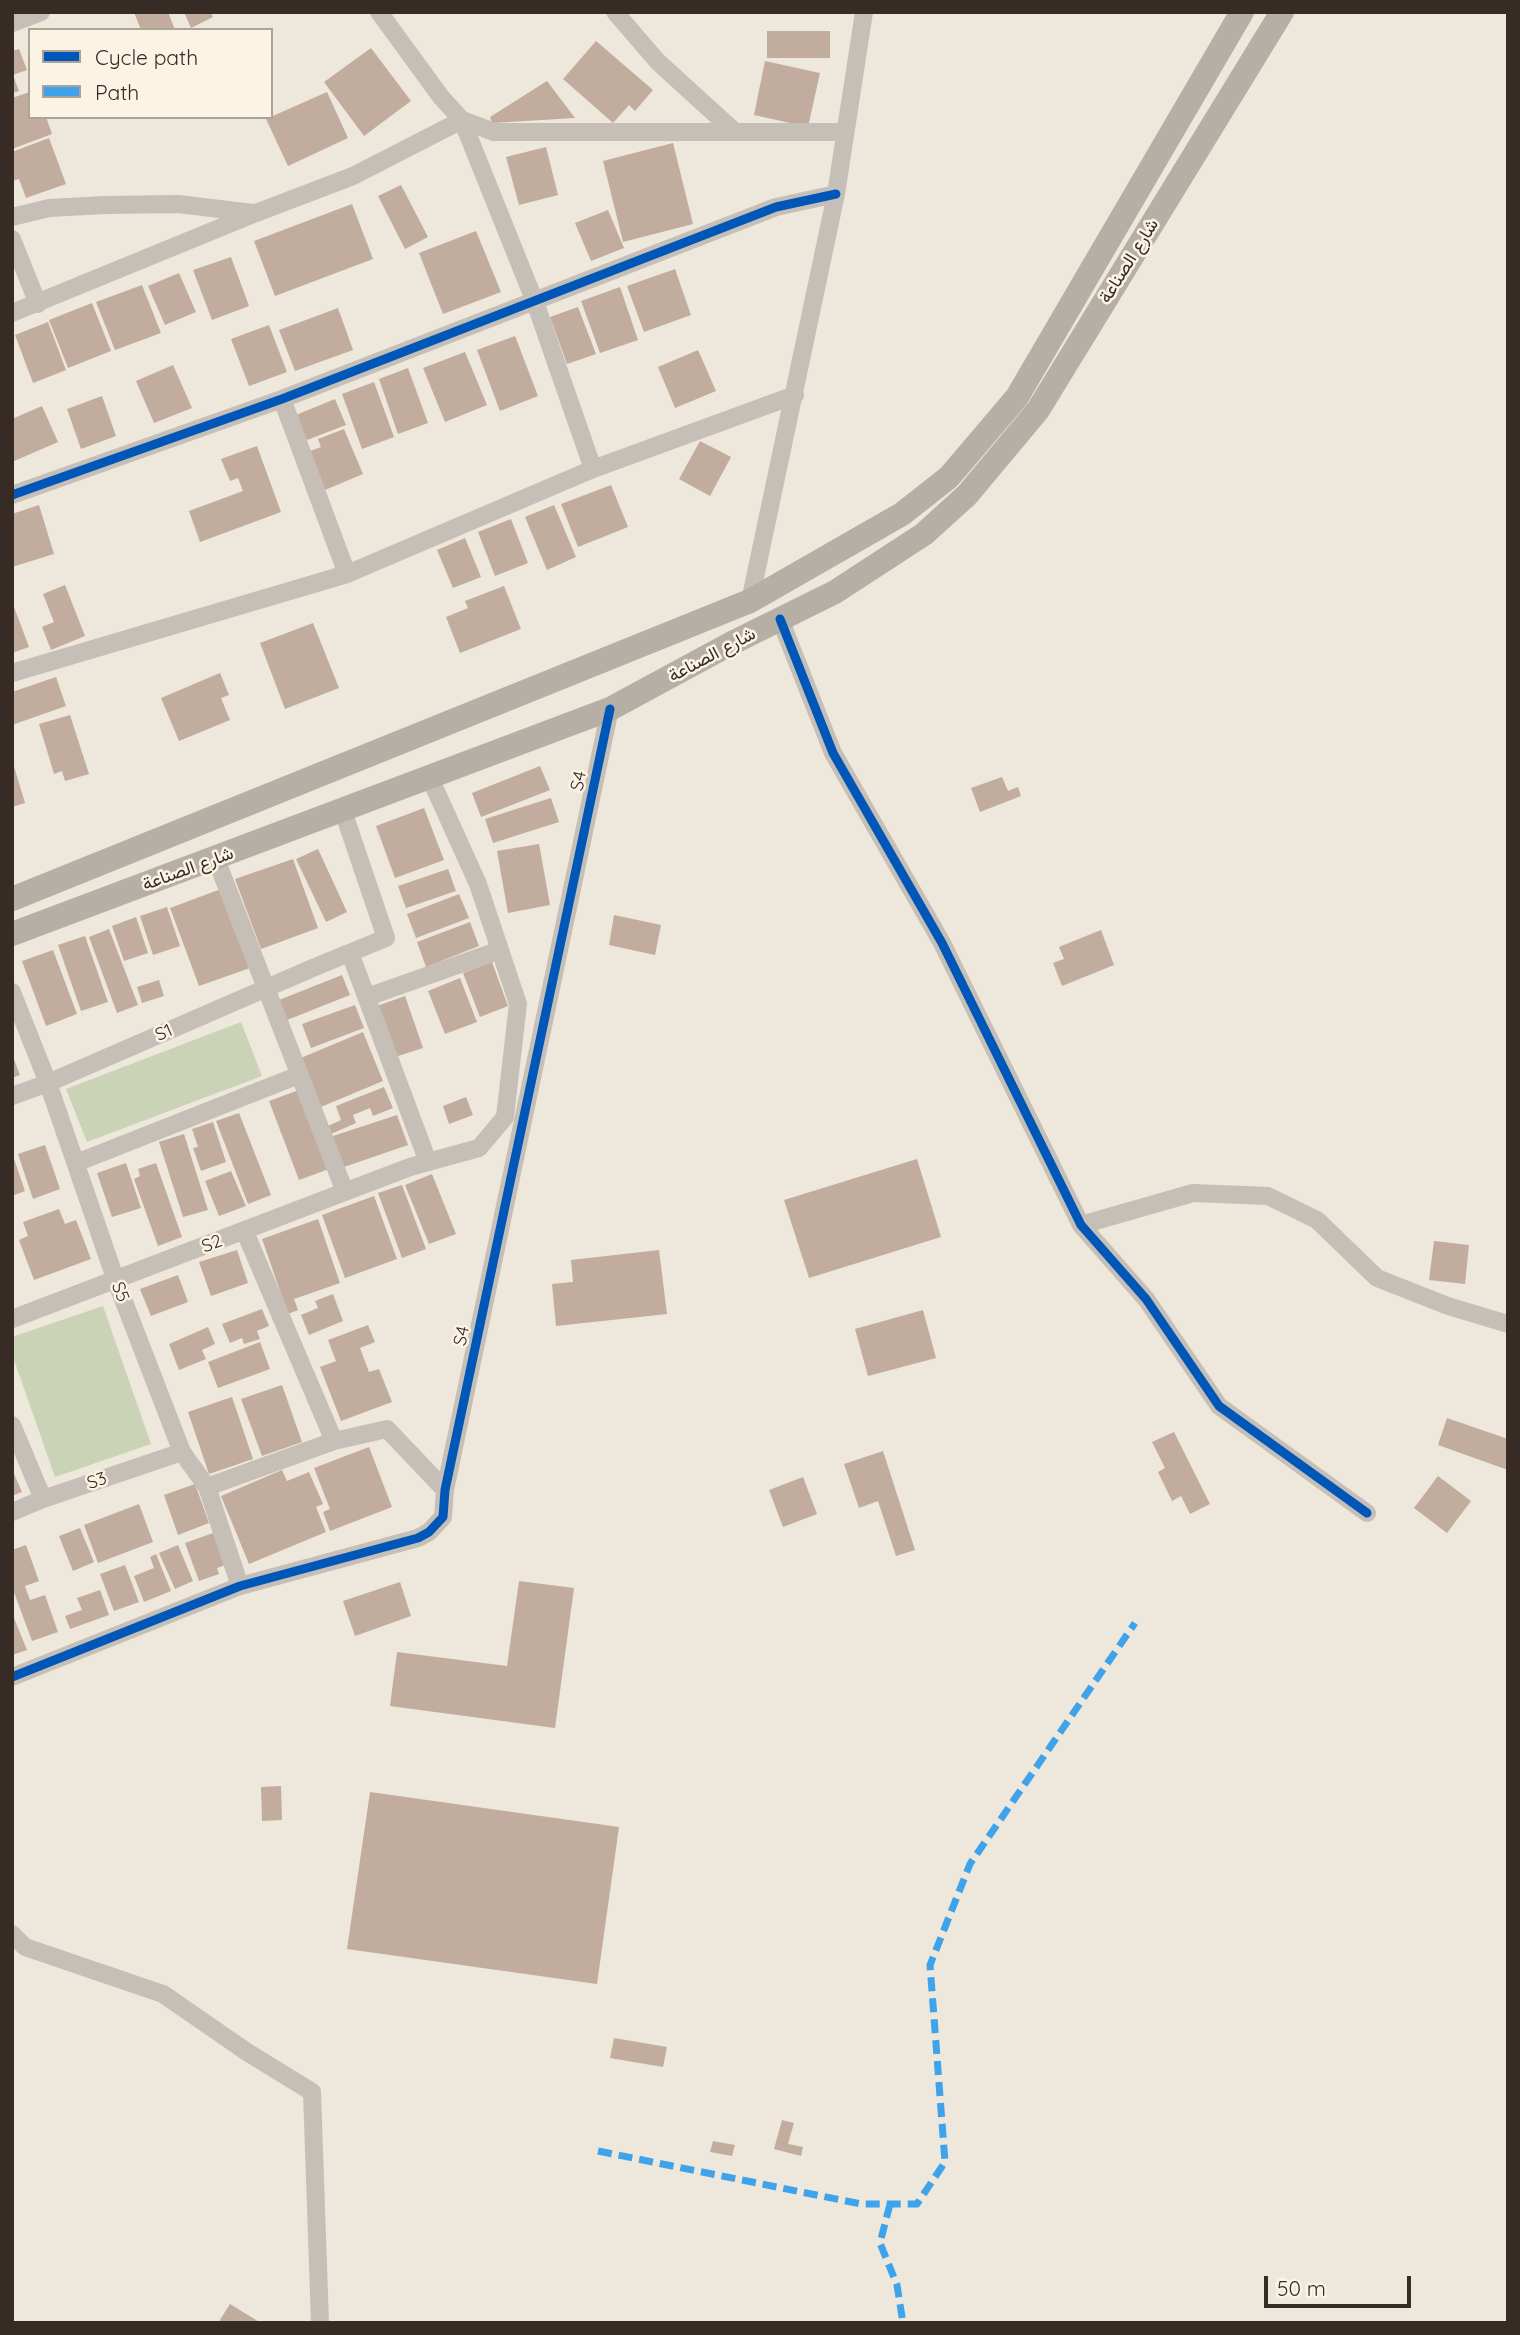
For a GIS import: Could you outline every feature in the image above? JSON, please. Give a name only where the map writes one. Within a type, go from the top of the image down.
[{"type":"main road","name":"شارع الصناعة","points":[[12,899],[750,601],[902,514],[949,477],[1017,397],[1242,12]]},
{"type":"main road","name":"شارع الصناعة","points":[[12,934],[610,709],[835,592],[924,534],[976,485],[1038,410],[1282,12]]},
{"type":"street","points":[[12,23],[41,12]]},
{"type":"street","points":[[379,12],[441,97],[462,120],[534,302],[593,469]]},
{"type":"street","points":[[615,12],[658,62],[735,132]]},
{"type":"street","points":[[750,601],[836,194],[864,12]]},
{"type":"street","points":[[12,313],[354,176],[462,120],[494,132],[845,132]]},
{"type":"street","points":[[12,495],[282,399],[776,207],[836,194]]},
{"type":"street","points":[[12,217],[49,208],[104,205],[178,204],[256,213]]},
{"type":"street","points":[[12,239],[38,304]]},
{"type":"street","points":[[12,673],[347,574],[593,469],[795,395]]},
{"type":"street","points":[[282,399],[347,574]]},
{"type":"street","points":[[780,619],[833,753],[942,943],[1081,1225],[1146,1299],[1219,1406],[1367,1513]]},
{"type":"street","name":"S4","points":[[12,1677],[240,1586],[418,1538],[429,1532],[443,1517],[445,1490],[610,709]]},
{"type":"street","name":"S2","points":[[12,1319],[410,1167],[480,1148],[505,1116],[518,1004],[478,884],[430,778]]},
{"type":"street","name":"S1","points":[[12,1097],[386,938],[343,811]]},
{"type":"street","points":[[216,859],[345,1192]]},
{"type":"street","points":[[367,998],[500,950]]},
{"type":"street","points":[[350,953],[428,1162]]},
{"type":"street","name":"S5","points":[[12,992],[48,1083],[116,1281],[182,1452],[207,1487],[240,1586]]},
{"type":"street","points":[[76,1163],[299,1074]]},
{"type":"street","points":[[1081,1225],[1193,1193],[1268,1196],[1317,1220],[1377,1278],[1448,1306],[1508,1324]]},
{"type":"street","points":[[245,1232],[334,1441]]},
{"type":"street","points":[[12,1425],[43,1499]]},
{"type":"street","points":[[207,1487],[334,1441],[387,1429],[445,1490]]},
{"type":"street","name":"S3","points":[[12,1512],[182,1452]]},
{"type":"street","points":[[12,1934],[25,1947],[163,1994],[247,2052],[312,2092],[320,2323]]},
{"type":"green space","points":[[241,1022],[262,1076],[87,1142],[66,1089]]},
{"type":"green space","points":[[103,1306],[151,1444],[55,1477],[12,1354],[12,1337]]},
{"type":"building","points":[[134,12],[168,12],[174,28],[140,28]]},
{"type":"building","points":[[184,12],[210,12],[213,17],[191,28]]},
{"type":"building","points":[[767,31],[830,31],[830,58],[767,58]]},
{"type":"building","points":[[596,41],[653,90],[635,111],[629,105],[613,123],[563,79]]},
{"type":"building","points":[[371,48],[411,101],[364,136],[324,82]]},
{"type":"building","points":[[19,49],[27,70],[13,75],[19,91],[12,93],[12,51]]},
{"type":"building","points":[[765,61],[820,73],[808,127],[754,115]]},
{"type":"building","points":[[547,81],[575,118],[492,123],[490,117]]},
{"type":"building","points":[[327,92],[348,138],[288,166],[266,119],[273,119],[273,116]]},
{"type":"building","points":[[28,93],[28,119],[47,119],[52,134],[12,149],[12,98]]},
{"type":"building","points":[[49,138],[66,184],[26,198],[19,179],[12,181],[12,152]]},
{"type":"building","points":[[673,143],[693,224],[623,242],[603,161]]},
{"type":"building","points":[[546,147],[558,195],[519,205],[506,157]]},
{"type":"building","points":[[401,185],[428,237],[405,249],[378,196]]},
{"type":"building","points":[[352,204],[373,259],[275,296],[254,241]]},
{"type":"building","points":[[608,210],[624,248],[591,261],[575,223]]},
{"type":"building","points":[[476,231],[501,292],[443,314],[419,253]]},
{"type":"building","points":[[231,257],[249,306],[212,320],[193,270]]},
{"type":"building","points":[[675,269],[691,315],[644,332],[627,286]]},
{"type":"building","points":[[179,273],[196,312],[165,325],[148,286]]},
{"type":"building","points":[[142,285],[161,333],[115,350],[96,302]]},
{"type":"building","points":[[620,287],[638,340],[600,353],[581,301]]},
{"type":"building","points":[[92,303],[111,351],[68,368],[49,320]]},
{"type":"building","points":[[578,307],[596,354],[567,364],[550,317]]},
{"type":"building","points":[[338,308],[353,350],[295,371],[279,330]]},
{"type":"building","points":[[48,322],[66,370],[33,383],[15,335]]},
{"type":"building","points":[[269,325],[287,372],[249,386],[231,339]]},
{"type":"building","points":[[515,336],[538,396],[500,411],[477,350]]},
{"type":"building","points":[[698,350],[716,391],[675,408],[658,367]]},
{"type":"building","points":[[465,352],[487,405],[445,422],[423,368]]},
{"type":"building","points":[[173,365],[192,408],[154,423],[136,381]]},
{"type":"building","points":[[408,368],[428,423],[398,434],[379,379]]},
{"type":"building","points":[[374,382],[394,437],[362,449],[342,394]]},
{"type":"building","points":[[102,396],[116,436],[81,449],[67,409]]},
{"type":"building","points":[[335,399],[346,425],[307,440],[296,415]]},
{"type":"building","points":[[42,406],[58,442],[12,462],[12,419]]},
{"type":"building","points":[[344,429],[363,474],[325,490],[310,451],[321,447],[318,439]]},
{"type":"building","points":[[700,441],[731,457],[710,496],[679,479]]},
{"type":"building","points":[[257,446],[281,512],[200,542],[189,511],[243,491],[238,478],[230,481],[221,459]]},
{"type":"building","points":[[611,485],[628,527],[578,547],[561,504]]},
{"type":"building","points":[[39,505],[54,554],[12,567],[12,514]]},
{"type":"building","points":[[554,505],[576,557],[547,570],[525,517]]},
{"type":"building","points":[[511,519],[528,563],[495,576],[478,532]]},
{"type":"building","points":[[465,538],[481,577],[453,588],[437,550]]},
{"type":"building","points":[[65,585],[85,636],[51,650],[42,627],[54,622],[43,594]]},
{"type":"building","points":[[504,586],[521,629],[460,653],[446,617],[468,608],[465,601]]},
{"type":"building","points":[[14,607],[29,647],[12,653],[12,608]]},
{"type":"building","points":[[313,623],[339,688],[285,709],[260,643]]},
{"type":"building","points":[[220,673],[229,695],[221,698],[230,720],[179,741],[161,698]]},
{"type":"building","points":[[56,677],[66,706],[12,725],[12,692]]},
{"type":"building","points":[[70,715],[89,774],[65,781],[62,771],[54,774],[39,724]]},
{"type":"building","points":[[12,764],[25,803],[12,807]]},
{"type":"building","points":[[540,766],[550,790],[481,817],[472,793]]},
{"type":"building","points":[[1002,777],[1008,791],[1018,787],[1021,796],[980,812],[971,788]]},
{"type":"building","points":[[551,798],[559,822],[493,843],[485,819]]},
{"type":"building","points":[[424,808],[444,860],[395,878],[376,826]]},
{"type":"building","points":[[539,844],[550,905],[508,913],[497,851]]},
{"type":"building","points":[[318,849],[347,912],[326,922],[296,859]]},
{"type":"building","points":[[293,859],[318,928],[261,949],[235,879]]},
{"type":"building","points":[[448,869],[456,891],[406,908],[398,886]]},
{"type":"building","points":[[221,889],[250,968],[199,986],[170,908]]},
{"type":"building","points":[[459,894],[469,918],[416,938],[407,914]]},
{"type":"building","points":[[167,907],[180,946],[153,955],[140,916]]},
{"type":"building","points":[[614,915],[661,925],[655,955],[609,945]]},
{"type":"building","points":[[136,917],[148,953],[124,961],[112,926]]},
{"type":"building","points":[[470,922],[479,946],[426,967],[417,942]]},
{"type":"building","points":[[109,929],[138,1005],[117,1013],[89,937]]},
{"type":"building","points":[[1101,930],[1114,965],[1062,986],[1053,963],[1064,959],[1059,947]]},
{"type":"building","points":[[85,936],[108,1002],[81,1011],[58,945]]},
{"type":"building","points":[[53,950],[77,1014],[46,1026],[22,961]]},
{"type":"building","points":[[492,962],[508,1006],[480,1017],[463,973]]},
{"type":"building","points":[[342,975],[350,995],[282,1022],[274,1002]]},
{"type":"building","points":[[460,978],[477,1022],[445,1034],[428,991]]},
{"type":"building","points":[[159,980],[164,996],[142,1003],[137,987]]},
{"type":"building","points":[[405,996],[423,1048],[395,1057],[377,1006]]},
{"type":"building","points":[[355,1005],[364,1028],[311,1048],[302,1024]]},
{"type":"building","points":[[363,1032],[383,1081],[316,1109],[296,1060]]},
{"type":"building","points":[[12,1054],[20,1075],[12,1078]]},
{"type":"building","points":[[384,1087],[393,1108],[373,1116],[370,1108],[353,1115],[356,1123],[331,1134],[328,1126],[341,1120],[336,1106]]},
{"type":"building","points":[[299,1090],[329,1169],[299,1180],[269,1101]]},
{"type":"building","points":[[466,1097],[473,1115],[449,1124],[443,1106]]},
{"type":"building","points":[[239,1113],[271,1195],[248,1204],[216,1121]]},
{"type":"building","points":[[397,1115],[408,1145],[341,1168],[330,1137]]},
{"type":"building","points":[[213,1122],[226,1162],[201,1171],[193,1148],[198,1147],[192,1129]]},
{"type":"building","points":[[184,1134],[208,1210],[183,1217],[159,1142]]},
{"type":"building","points":[[45,1145],[60,1189],[33,1199],[18,1154]]},
{"type":"building","points":[[12,1153],[25,1191],[12,1196]]},
{"type":"building","points":[[917,1159],[941,1237],[809,1278],[784,1200]]},
{"type":"building","points":[[126,1163],[141,1208],[112,1217],[97,1173]]},
{"type":"building","points":[[156,1163],[182,1237],[158,1246],[134,1179],[140,1176],[138,1169]]},
{"type":"building","points":[[231,1171],[246,1206],[219,1216],[205,1181]]},
{"type":"building","points":[[432,1174],[456,1234],[429,1244],[405,1185]]},
{"type":"building","points":[[402,1185],[426,1249],[402,1258],[378,1193]]},
{"type":"building","points":[[374,1196],[397,1259],[345,1278],[322,1215]]},
{"type":"building","points":[[59,1209],[65,1224],[76,1220],[91,1259],[34,1280],[19,1240],[28,1236],[23,1222]]},
{"type":"building","points":[[318,1219],[340,1283],[294,1299],[298,1310],[288,1314],[262,1239]]},
{"type":"building","points":[[1434,1241],[1469,1245],[1465,1284],[1429,1280]]},
{"type":"building","points":[[237,1250],[248,1283],[211,1296],[199,1262]]},
{"type":"building","points":[[659,1250],[667,1314],[556,1326],[552,1284],[573,1282],[571,1260]]},
{"type":"building","points":[[178,1275],[188,1302],[151,1316],[140,1289]]},
{"type":"building","points":[[333,1294],[343,1321],[309,1335],[301,1315],[318,1308],[315,1301]]},
{"type":"building","points":[[262,1309],[269,1326],[257,1331],[260,1339],[244,1344],[242,1338],[230,1343],[222,1324]]},
{"type":"building","points":[[923,1310],[936,1358],[868,1376],[855,1329]]},
{"type":"building","points":[[368,1325],[375,1342],[360,1348],[369,1372],[379,1369],[392,1402],[341,1421],[320,1367],[336,1361],[328,1340]]},
{"type":"building","points":[[208,1327],[215,1344],[202,1350],[206,1359],[179,1370],[169,1344]]},
{"type":"building","points":[[260,1342],[270,1369],[218,1388],[208,1362]]},
{"type":"building","points":[[282,1385],[302,1442],[262,1456],[241,1399]]},
{"type":"building","points":[[232,1397],[253,1459],[209,1474],[188,1412]]},
{"type":"building","points":[[1447,1418],[1508,1439],[1508,1470],[1438,1445]]},
{"type":"building","points":[[1174,1432],[1210,1504],[1190,1514],[1181,1496],[1172,1501],[1158,1472],[1165,1468],[1152,1442]]},
{"type":"building","points":[[369,1447],[392,1507],[330,1531],[323,1512],[330,1509],[314,1468]]},
{"type":"building","points":[[883,1451],[915,1550],[896,1556],[878,1501],[859,1508],[844,1464]]},
{"type":"building","points":[[12,1469],[22,1492],[12,1496]]},
{"type":"building","points":[[282,1470],[287,1481],[309,1472],[323,1504],[316,1507],[326,1532],[249,1564],[221,1496]]},
{"type":"building","points":[[1438,1476],[1471,1501],[1447,1533],[1414,1508]]},
{"type":"building","points":[[803,1477],[817,1514],[783,1527],[769,1490]]},
{"type":"building","points":[[195,1484],[209,1523],[178,1535],[164,1495]]},
{"type":"building","points":[[139,1504],[153,1542],[98,1563],[84,1525]]},
{"type":"building","points":[[80,1528],[94,1562],[73,1571],[59,1536]]},
{"type":"building","points":[[213,1533],[225,1565],[217,1568],[219,1574],[199,1581],[185,1543]]},
{"type":"building","points":[[26,1545],[39,1581],[25,1586],[30,1600],[45,1595],[58,1632],[32,1641],[12,1587],[12,1550]]},
{"type":"building","points":[[178,1545],[193,1581],[175,1589],[159,1553]]},
{"type":"building","points":[[156,1554],[171,1591],[144,1602],[134,1576],[154,1568],[150,1557]]},
{"type":"building","points":[[125,1565],[139,1602],[114,1611],[100,1574]]},
{"type":"building","points":[[519,1581],[574,1588],[555,1728],[390,1706],[397,1652],[507,1666]]},
{"type":"building","points":[[400,1582],[411,1616],[355,1636],[343,1601]]},
{"type":"building","points":[[100,1590],[109,1615],[70,1629],[65,1616],[82,1610],[77,1598]]},
{"type":"building","points":[[12,1613],[27,1650],[12,1655]]},
{"type":"building","points":[[281,1786],[282,1820],[262,1821],[261,1787]]},
{"type":"building","points":[[370,1792],[619,1827],[597,1984],[347,1949]]},
{"type":"building","points":[[614,2038],[667,2047],[663,2067],[610,2058]]},
{"type":"building","points":[[782,2120],[794,2123],[788,2144],[803,2147],[801,2156],[774,2149]]},
{"type":"building","points":[[713,2141],[735,2145],[732,2156],[710,2152]]},
{"type":"building","points":[[230,2304],[261,2323],[218,2323]]},
{"type":"marked path","points":[[598,2151],[861,2204],[917,2204],[945,2162],[930,1965],[970,1864],[1135,1623]]},
{"type":"marked path","points":[[890,2204],[880,2243],[897,2285],[903,2323]]},
{"type":"cycle path","points":[[12,495],[282,399],[776,207],[836,194]]},
{"type":"cycle path","points":[[780,619],[833,753],[942,943],[1081,1225],[1146,1299],[1219,1406],[1367,1513]]},
{"type":"cycle path","points":[[12,1677],[240,1586],[418,1538],[429,1532],[443,1517],[445,1490],[610,709]]}]
